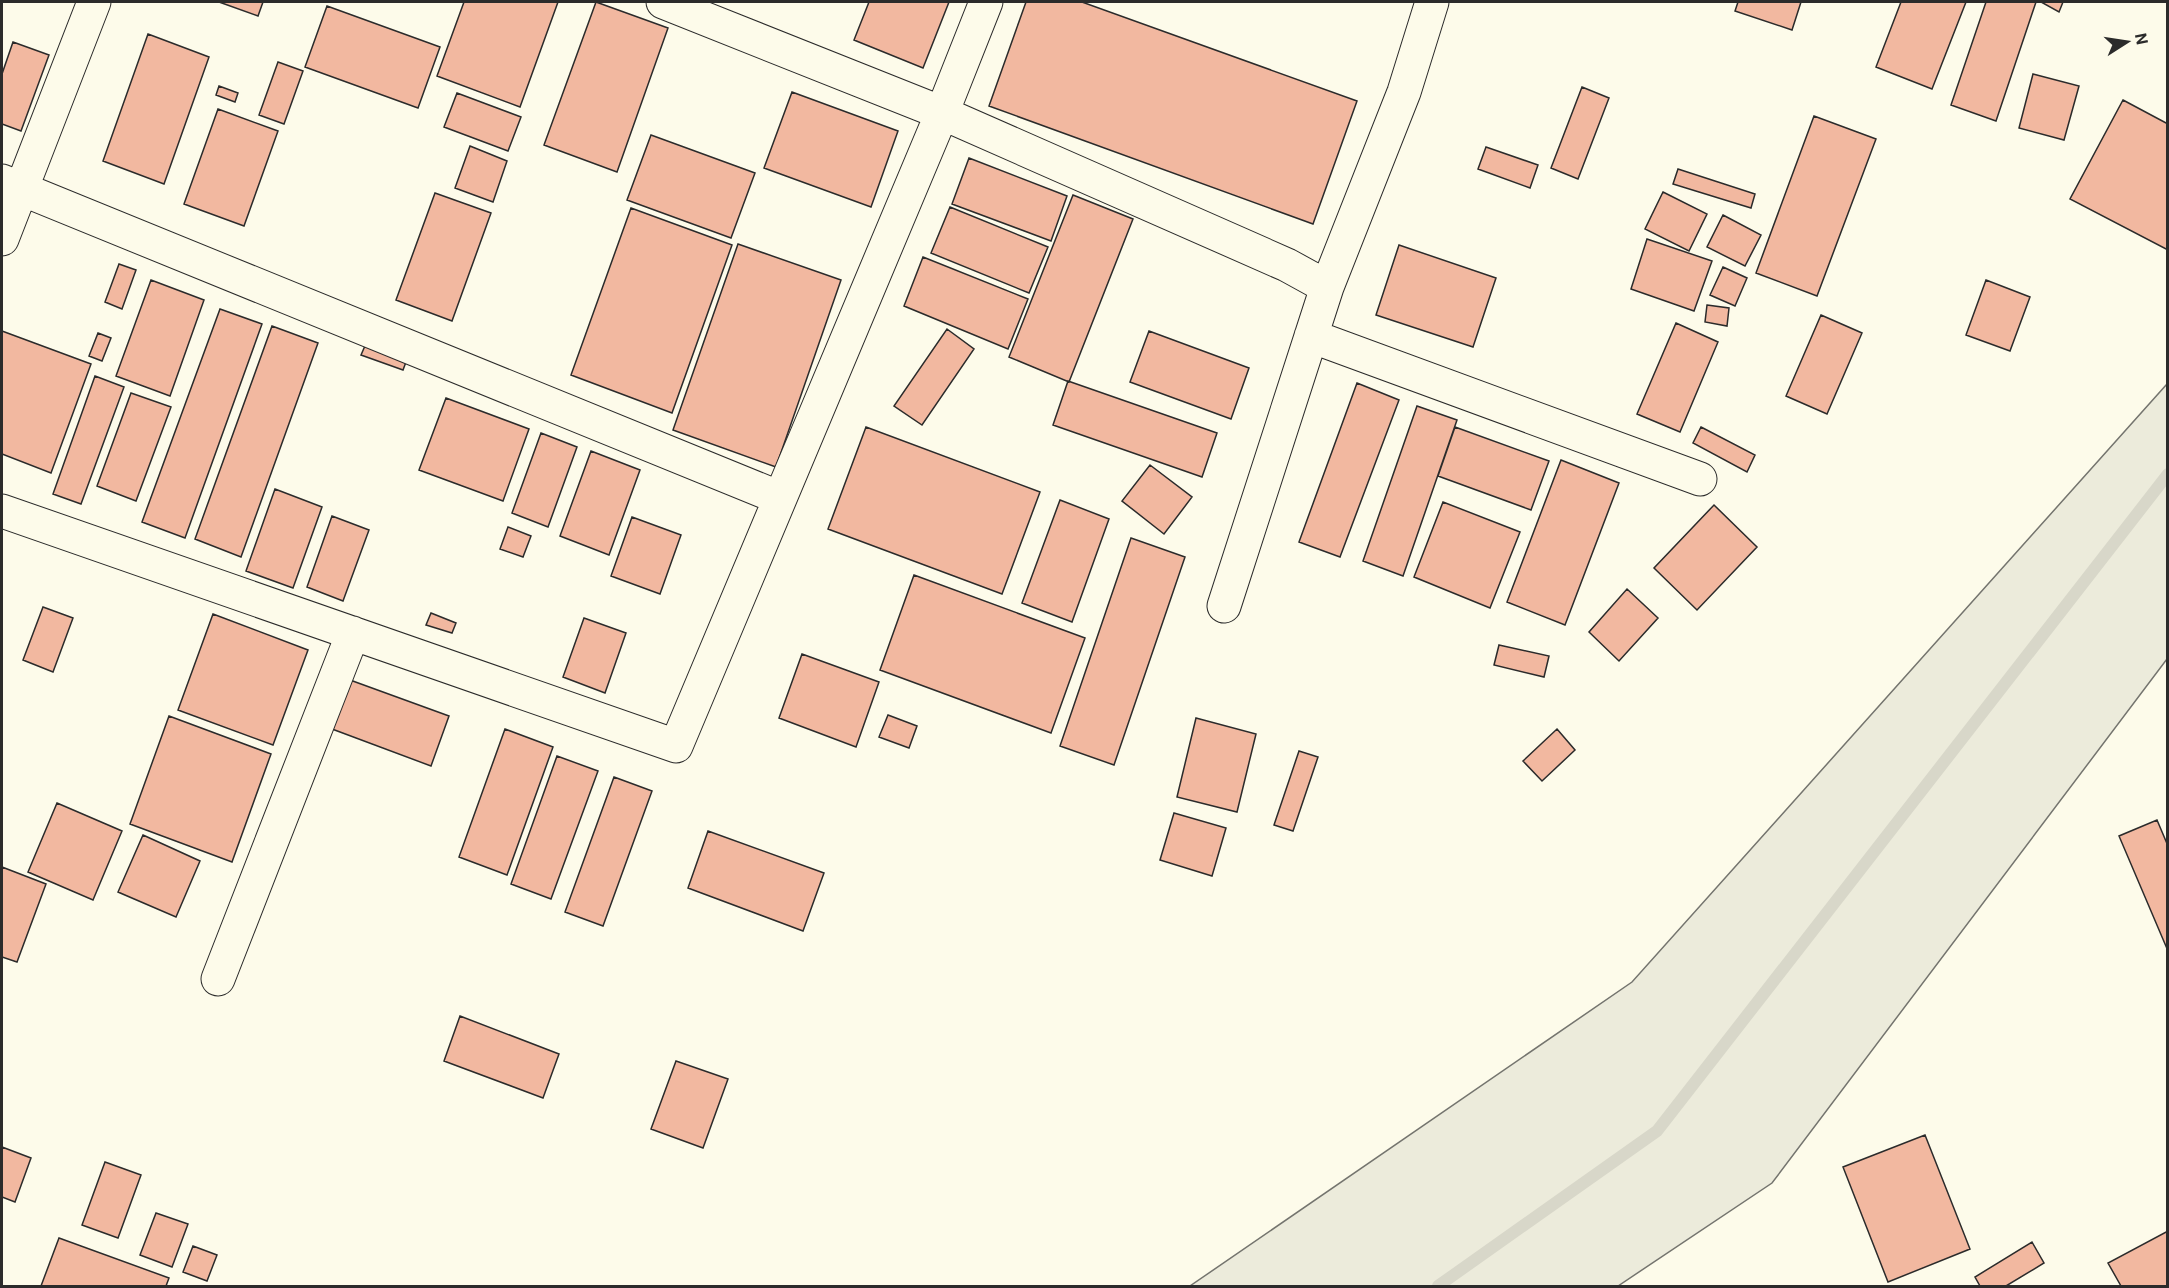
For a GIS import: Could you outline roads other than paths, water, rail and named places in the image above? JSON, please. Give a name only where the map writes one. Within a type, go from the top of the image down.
[{"type":"street","points":[[2,239],[12,185],[94,2]]},
{"type":"street","points":[[663,2],[942,113],[1287,265],[1327,287]]},
{"type":"street","points":[[2,511],[676,746],[942,113],[986,2]]},
{"type":"street","points":[[1224,606],[1327,287],[1404,92],[1432,2]]},
{"type":"street","points":[[12,185],[780,498]]},
{"type":"street","points":[[1311,336],[1700,479]]},
{"type":"street","points":[[218,979],[353,633]]},
{"type":"waterway","points":[[1438,1286],[1657,1131],[2168,474]]}]
